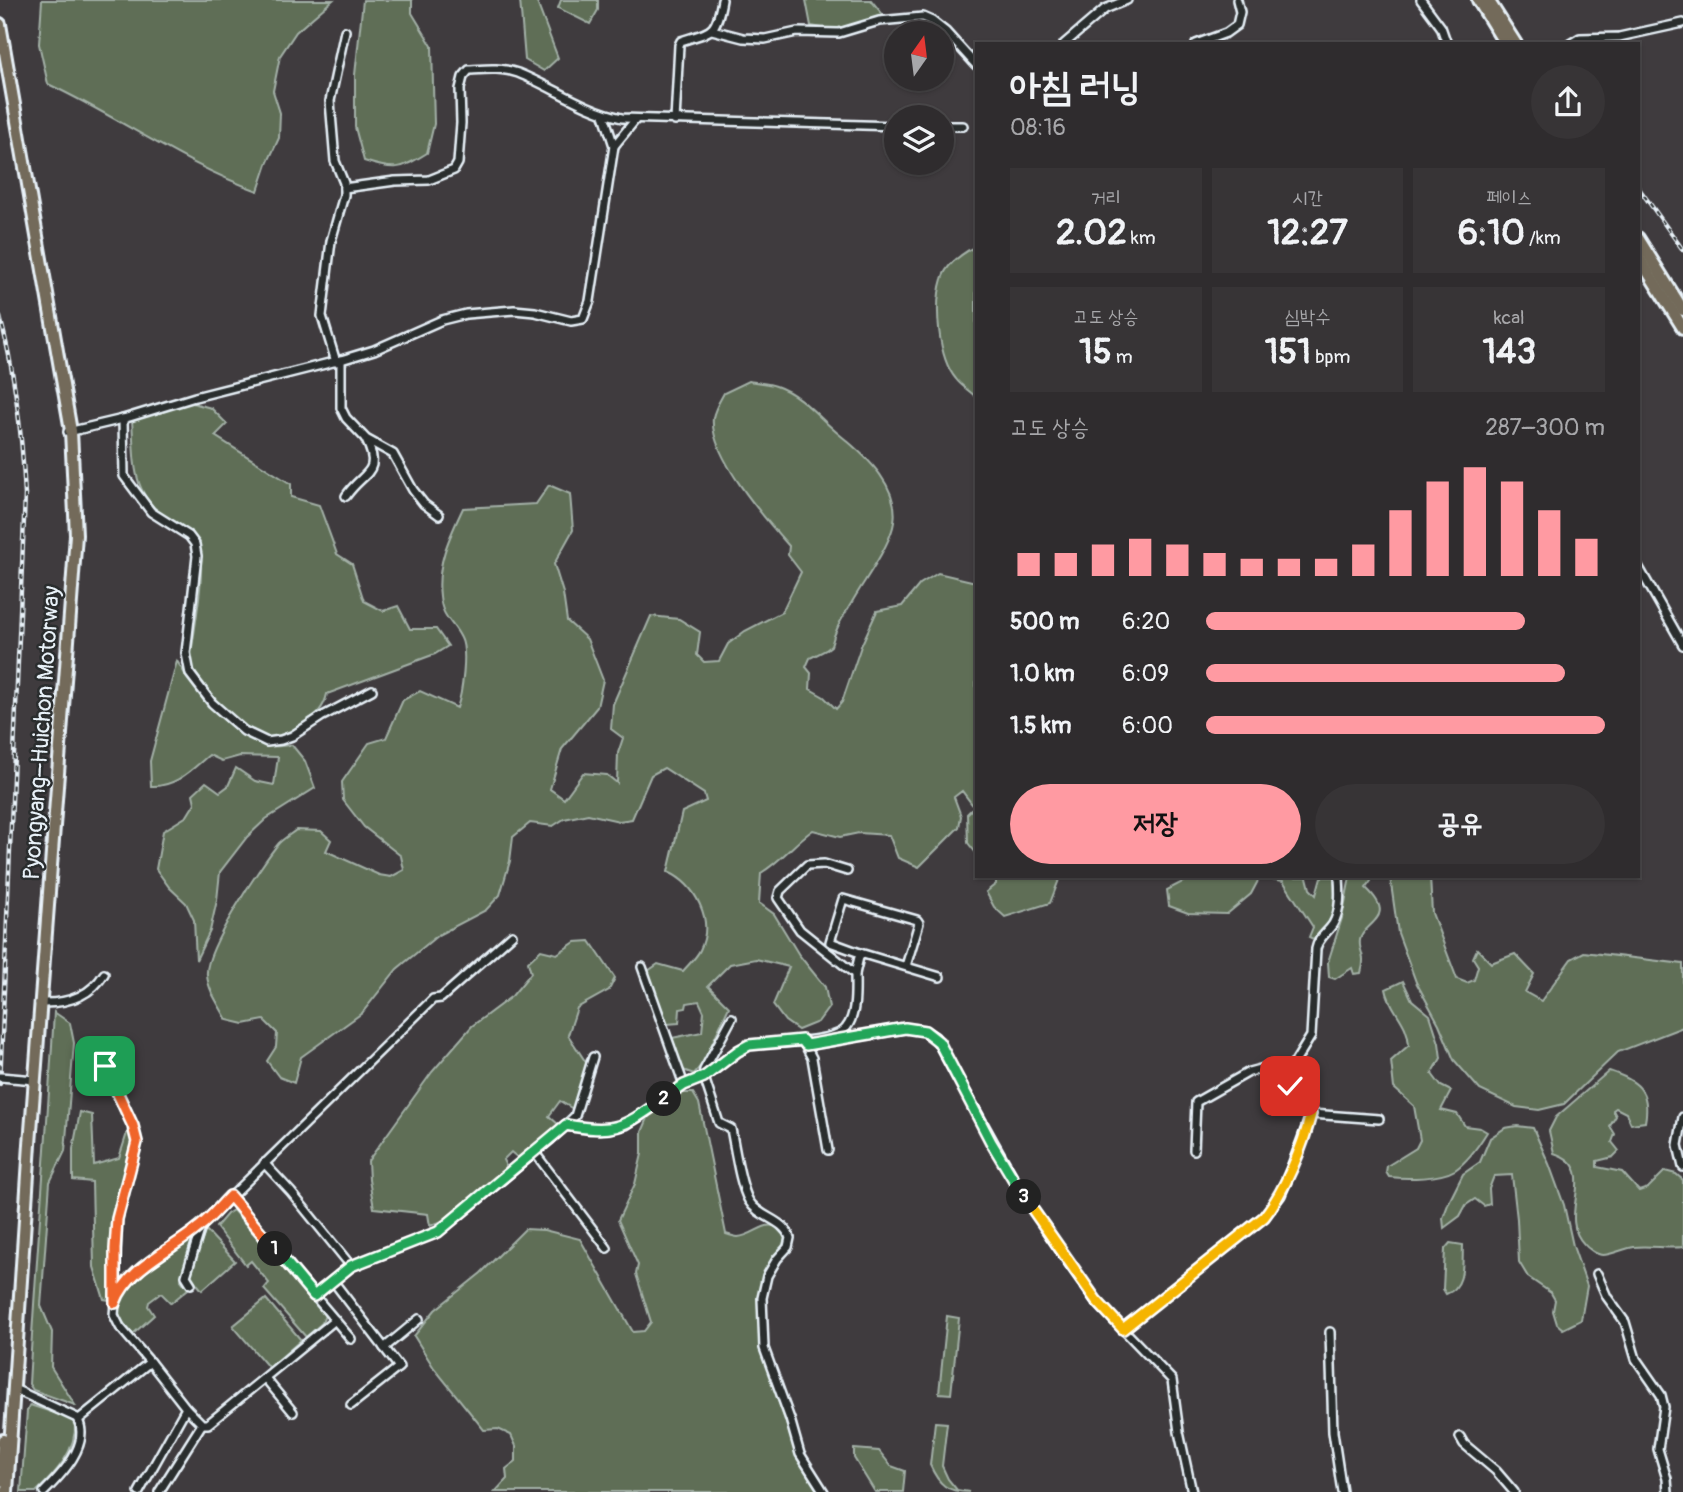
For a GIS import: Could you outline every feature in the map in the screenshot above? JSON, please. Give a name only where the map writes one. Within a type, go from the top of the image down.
[{"type":"highway","points":[[1478,0],[1504,42]]},
{"type":"highway","points":[[1488,0],[1515,42]]},
{"type":"highway","name":"Pyongyang–Huichon Motorway","points":[[0,24],[70,432],[72,501],[72,566],[40,1003],[0,1481]]},
{"type":"highway","name":"Pyongyang–Huichon Motorway","points":[[0,46],[70,432]]},
{"type":"highway","points":[[1640,241],[1683,310]]},
{"type":"highway","points":[[1640,259],[1683,328]]},
{"type":"highway","name":"Pyongyang–Huichon Motorway","points":[[7,1492],[34,1080]]},
{"type":"street","points":[[675,121],[679,45],[681,41],[715,27],[723,0]]},
{"type":"street","points":[[1067,42],[1105,9],[1127,0]]},
{"type":"street","points":[[1201,42],[1237,26],[1240,17],[1237,0]]},
{"type":"street","points":[[1421,0],[1437,19],[1446,42]]},
{"type":"street","points":[[712,30],[743,38],[765,39],[797,32],[839,33],[879,21],[923,18],[932,21],[946,32],[975,64]]},
{"type":"street","points":[[1573,42],[1580,38],[1619,37],[1683,23]]},
{"type":"street","points":[[345,31],[330,101],[335,162],[344,188],[331,241],[323,316],[338,361],[341,408],[345,418],[366,439],[393,454],[413,490],[424,504],[439,515]]},
{"type":"street","points":[[344,188],[395,181],[429,180],[454,170],[458,163],[461,123],[460,89],[463,77],[469,70],[494,68],[516,72],[604,115],[675,121],[884,126]]},
{"type":"street","points":[[70,432],[374,351],[442,320],[466,314],[514,310],[571,321],[583,319],[590,300],[614,146],[604,115]]},
{"type":"street","points":[[614,146],[636,119]]},
{"type":"street","points":[[954,126],[963,126]]},
{"type":"street","points":[[122,419],[122,465],[128,482],[151,512],[189,536],[195,544],[197,556],[186,653],[190,674],[212,703],[244,731],[267,742],[292,736],[372,690]]},
{"type":"street","points":[[346,496],[374,462],[366,439]]},
{"type":"street","points":[[1640,570],[1683,645]]},
{"type":"street","points":[[847,872],[824,864],[807,865],[780,891],[778,898],[800,930],[855,974]]},
{"type":"street","points":[[1284,1080],[1311,1036],[1317,943],[1332,926],[1338,911],[1339,878]]},
{"type":"street","points":[[906,966],[919,923],[917,920],[844,899],[830,942],[940,977]]},
{"type":"street","points":[[115,1303],[119,1291],[142,1268],[201,1226],[433,999],[441,998],[512,935]]},
{"type":"street","points":[[804,1043],[832,1036],[847,1028],[853,1012],[855,974],[860,953]]},
{"type":"street","points":[[642,967],[684,1085]]},
{"type":"street","points":[[40,1003],[66,1002],[93,989],[104,974]]},
{"type":"street","points":[[732,1018],[707,1062],[704,1077],[719,1123],[732,1129],[748,1201],[763,1215],[788,1230],[788,1247],[776,1259],[767,1276],[762,1298],[764,1348],[800,1454],[824,1492]]},
{"type":"street","points":[[566,1125],[590,1129],[626,1125],[684,1085],[704,1077],[749,1045],[804,1043],[905,1028],[925,1031],[935,1037],[1021,1193],[1096,1300],[1172,1380],[1179,1432],[1192,1492]]},
{"type":"street","points":[[804,1043],[812,1058],[828,1150]]},
{"type":"street","points":[[314,1296],[351,1266],[438,1232],[535,1153],[575,1116],[593,1057]]},
{"type":"street","points":[[105,1066],[133,1126],[137,1142],[117,1219],[114,1315],[120,1327],[186,1408],[202,1424],[208,1424],[335,1320]]},
{"type":"street","points":[[1194,1150],[1196,1102],[1249,1072],[1264,1068],[1271,1068],[1284,1080],[1311,1114],[1379,1119]]},
{"type":"street","points":[[0,1077],[34,1080]]},
{"type":"street","points":[[1123,1329],[1264,1217],[1281,1195],[1311,1114]]},
{"type":"street","points":[[1683,1116],[1678,1145],[1683,1167]]},
{"type":"street","points":[[535,1153],[607,1248]]},
{"type":"street","points":[[264,1163],[351,1266]]},
{"type":"street","points":[[230,1196],[351,1339]]},
{"type":"street","points":[[191,1284],[186,1276],[201,1226]]},
{"type":"street","points":[[1597,1275],[1607,1297],[1625,1322],[1636,1359],[1661,1395],[1664,1407],[1658,1449],[1668,1492]]},
{"type":"street","points":[[333,1281],[399,1367],[351,1405]]},
{"type":"street","points":[[384,1348],[419,1319]]},
{"type":"street","points":[[1330,1332],[1334,1432],[1342,1492]]},
{"type":"street","points":[[78,1420],[150,1362]]},
{"type":"street","points":[[265,1378],[293,1412]]},
{"type":"street","points":[[14,1389],[78,1420],[81,1433],[74,1457],[44,1492]]},
{"type":"street","points":[[139,1492],[186,1408]]},
{"type":"street","points":[[159,1492],[202,1424]]},
{"type":"street","points":[[1460,1437],[1514,1492]]},
{"type":"green space","points":[[42,0],[333,0],[296,32],[280,56],[273,91],[280,113],[279,138],[258,191],[204,168],[48,84],[39,44]]},
{"type":"green space","points":[[363,0],[412,0],[412,13],[432,46],[434,124],[427,153],[403,166],[390,167],[364,161],[355,127],[355,75]]},
{"type":"green space","points":[[520,0],[536,0],[558,58],[544,71],[525,60]]},
{"type":"green space","points":[[561,0],[598,0],[598,10],[590,24],[558,8]]},
{"type":"green space","points":[[806,0],[871,0],[884,16],[834,30],[811,26]]},
{"type":"green space","points":[[975,247],[975,396],[958,382],[950,370],[942,345],[938,317],[944,274],[947,268]]},
{"type":"green space","points":[[749,381],[770,384],[785,390],[802,401],[871,463],[893,500],[893,527],[886,545],[842,618],[831,646],[810,658],[806,667],[811,673],[810,689],[824,697],[836,709],[842,702],[861,646],[877,611],[902,606],[920,584],[938,573],[975,582],[975,852],[968,843],[967,814],[974,807],[962,791],[954,797],[961,816],[959,827],[919,867],[898,858],[889,835],[859,833],[840,837],[813,830],[806,835],[761,873],[759,903],[774,914],[799,955],[825,987],[829,1007],[818,1022],[798,1030],[785,1021],[773,1005],[789,967],[756,959],[730,964],[708,986],[729,1007],[703,1063],[694,1074],[683,1070],[672,1038],[702,1032],[704,1012],[699,1001],[687,1003],[686,1008],[680,1009],[679,1023],[667,1024],[648,971],[658,964],[683,971],[699,953],[704,939],[704,915],[700,904],[686,885],[668,872],[682,812],[706,801],[704,794],[664,768],[651,775],[632,819],[619,821],[588,814],[564,819],[553,826],[530,823],[513,837],[510,861],[500,895],[486,910],[438,935],[397,969],[362,1013],[301,1057],[294,1083],[279,1077],[267,1061],[276,1047],[277,1033],[264,1020],[244,1024],[227,1020],[210,987],[207,975],[209,963],[224,928],[248,887],[279,843],[296,830],[321,831],[331,840],[326,851],[379,875],[391,877],[404,870],[401,856],[364,827],[343,800],[342,782],[369,743],[386,738],[403,700],[420,691],[457,708],[464,673],[463,644],[443,610],[439,584],[445,551],[463,508],[536,504],[549,485],[570,494],[573,530],[554,564],[563,593],[567,621],[587,639],[603,680],[597,707],[562,749],[550,789],[564,799],[583,773],[607,775],[617,783],[618,753],[623,738],[611,729],[613,704],[651,616],[679,619],[700,632],[697,655],[704,662],[719,661],[728,644],[745,631],[782,612],[801,572],[788,555],[789,546],[741,486],[720,450],[714,433],[713,418],[724,393]]},
{"type":"green space","points":[[189,402],[211,408],[227,424],[215,436],[291,484],[291,497],[319,505],[337,554],[352,564],[364,601],[383,611],[398,606],[410,629],[436,629],[448,646],[435,654],[327,694],[324,704],[315,716],[280,737],[271,739],[257,735],[226,710],[200,680],[192,662],[201,582],[198,543],[190,532],[170,520],[148,500],[141,488],[135,464],[132,420]]},
{"type":"green space","points":[[177,661],[203,698],[238,731],[267,746],[292,745],[305,761],[315,788],[266,819],[247,837],[220,872],[210,931],[196,960],[194,920],[186,903],[169,887],[156,869],[163,831],[187,816],[195,803],[193,794],[206,782],[220,792],[228,786],[236,768],[255,781],[274,785],[278,757],[240,756],[222,761],[209,755],[176,781],[151,786],[150,761]]},
{"type":"green space","points":[[996,878],[1060,878],[1050,903],[1005,917],[994,907],[986,892],[996,884]]},
{"type":"green space","points":[[1190,878],[1259,878],[1251,894],[1227,914],[1188,913],[1169,906],[1167,890]]},
{"type":"green space","points":[[1266,878],[1307,878],[1310,889],[1316,895],[1321,878],[1334,878],[1333,912],[1326,928],[1313,939],[1309,937],[1313,927],[1283,881]]},
{"type":"green space","points":[[1350,878],[1370,878],[1371,881],[1366,888],[1375,898],[1379,913],[1360,940],[1363,957],[1361,973],[1354,974],[1352,968],[1335,979],[1329,977],[1328,962],[1342,918]]},
{"type":"green space","points":[[1390,878],[1430,878],[1432,913],[1457,979],[1467,983],[1474,980],[1478,966],[1473,958],[1477,949],[1491,963],[1515,954],[1534,974],[1525,992],[1541,1001],[1571,959],[1584,952],[1683,964],[1683,1027],[1618,1052],[1564,1104],[1539,1110],[1516,1107],[1480,1090],[1454,1060],[1439,1024],[1416,982],[1398,933]]},
{"type":"green space","points":[[590,941],[615,978],[609,990],[577,1008],[568,1035],[587,1064],[573,1109],[560,1101],[549,1116],[559,1125],[519,1159],[511,1152],[503,1160],[508,1170],[452,1217],[430,1226],[428,1214],[374,1208],[368,1161],[432,1072],[472,1026],[512,996],[531,973],[528,962],[541,950],[557,954],[575,942]]},
{"type":"green space","points":[[1403,981],[1412,1000],[1430,1015],[1439,1043],[1441,1058],[1432,1074],[1441,1086],[1451,1091],[1441,1110],[1457,1114],[1465,1126],[1487,1132],[1460,1166],[1449,1173],[1432,1177],[1389,1177],[1386,1172],[1387,1166],[1416,1148],[1420,1140],[1414,1106],[1394,1088],[1391,1061],[1409,1045],[1406,1029],[1391,1004],[1386,989]]},
{"type":"green space","points":[[54,1012],[70,1023],[74,1043],[65,1151],[50,1182],[41,1306],[52,1332],[51,1367],[75,1405],[33,1390],[29,1384]]},
{"type":"green space","points":[[1609,1071],[1627,1078],[1640,1088],[1646,1102],[1645,1122],[1631,1124],[1626,1113],[1616,1108],[1613,1110],[1616,1116],[1610,1126],[1615,1134],[1612,1142],[1619,1151],[1613,1157],[1597,1161],[1597,1167],[1622,1172],[1639,1191],[1648,1188],[1665,1171],[1676,1174],[1683,1180],[1683,1247],[1634,1247],[1601,1255],[1586,1246],[1576,1232],[1575,1170],[1568,1160],[1554,1153],[1549,1131],[1556,1117]]},
{"type":"green space","points":[[681,1093],[693,1093],[699,1103],[726,1234],[745,1236],[762,1227],[774,1226],[786,1235],[782,1247],[767,1268],[759,1296],[761,1351],[796,1452],[819,1492],[495,1492],[507,1479],[506,1469],[516,1461],[516,1446],[511,1435],[498,1429],[484,1430],[434,1368],[414,1336],[435,1310],[481,1273],[525,1229],[544,1230],[580,1239],[633,1332],[644,1331],[651,1322],[636,1274],[638,1265],[618,1220],[635,1184],[642,1154],[642,1132],[650,1113]]},
{"type":"green space","points":[[80,1112],[92,1115],[94,1165],[119,1158],[128,1130],[134,1143],[116,1212],[111,1250],[110,1300],[104,1299],[94,1267],[92,1182],[73,1180],[73,1149]]},
{"type":"green space","points":[[1505,1128],[1533,1128],[1549,1164],[1564,1205],[1573,1246],[1587,1286],[1581,1320],[1563,1329],[1557,1324],[1553,1311],[1555,1300],[1551,1293],[1528,1277],[1519,1262],[1512,1175],[1494,1176],[1489,1189],[1490,1204],[1484,1206],[1475,1199],[1466,1205],[1460,1216],[1444,1228],[1443,1218],[1463,1174],[1480,1162],[1490,1138]]},
{"type":"green space","points":[[233,1210],[325,1315],[322,1323],[306,1337],[264,1289],[269,1283],[251,1261],[246,1265],[216,1227]]},
{"type":"green space","points":[[206,1230],[235,1261],[202,1290],[189,1274]]},
{"type":"green space","points":[[195,1238],[181,1280],[188,1289],[171,1303],[161,1293],[149,1302],[148,1306],[154,1315],[133,1334],[120,1316],[119,1305],[123,1294],[143,1272]]},
{"type":"green space","points":[[1450,1243],[1463,1245],[1462,1267],[1457,1286],[1446,1294],[1443,1289],[1445,1249]]},
{"type":"green space","points":[[266,1299],[301,1340],[269,1368],[233,1326]]},
{"type":"green space","points":[[947,1316],[959,1318],[951,1394],[939,1393]]},
{"type":"green space","points":[[30,1405],[70,1418],[75,1422],[75,1433],[69,1452],[50,1478],[36,1492],[21,1492],[27,1411]]},
{"type":"green space","points":[[935,1422],[947,1423],[942,1466],[948,1479],[957,1490],[969,1492],[949,1489],[937,1478],[930,1465]]},
{"type":"green space","points":[[854,1449],[879,1451],[891,1466],[905,1471],[903,1492],[875,1492],[854,1458]]},
{"type":"railway","points":[[1640,190],[1683,250]]},
{"type":"railway","points":[[0,317],[17,405],[25,495],[0,1084]]},
{"type":"route","points":[[105,1066],[133,1126],[137,1142],[117,1219],[115,1303],[119,1291],[129,1280],[201,1226],[230,1196],[314,1296],[351,1266],[385,1255],[438,1232],[566,1125],[590,1129],[626,1125],[684,1085],[704,1077],[749,1045],[802,1040],[806,1045],[915,1028],[925,1031],[939,1042],[1021,1193],[1096,1300],[1123,1329],[1264,1217],[1281,1195],[1311,1114],[1290,1086]]}]
